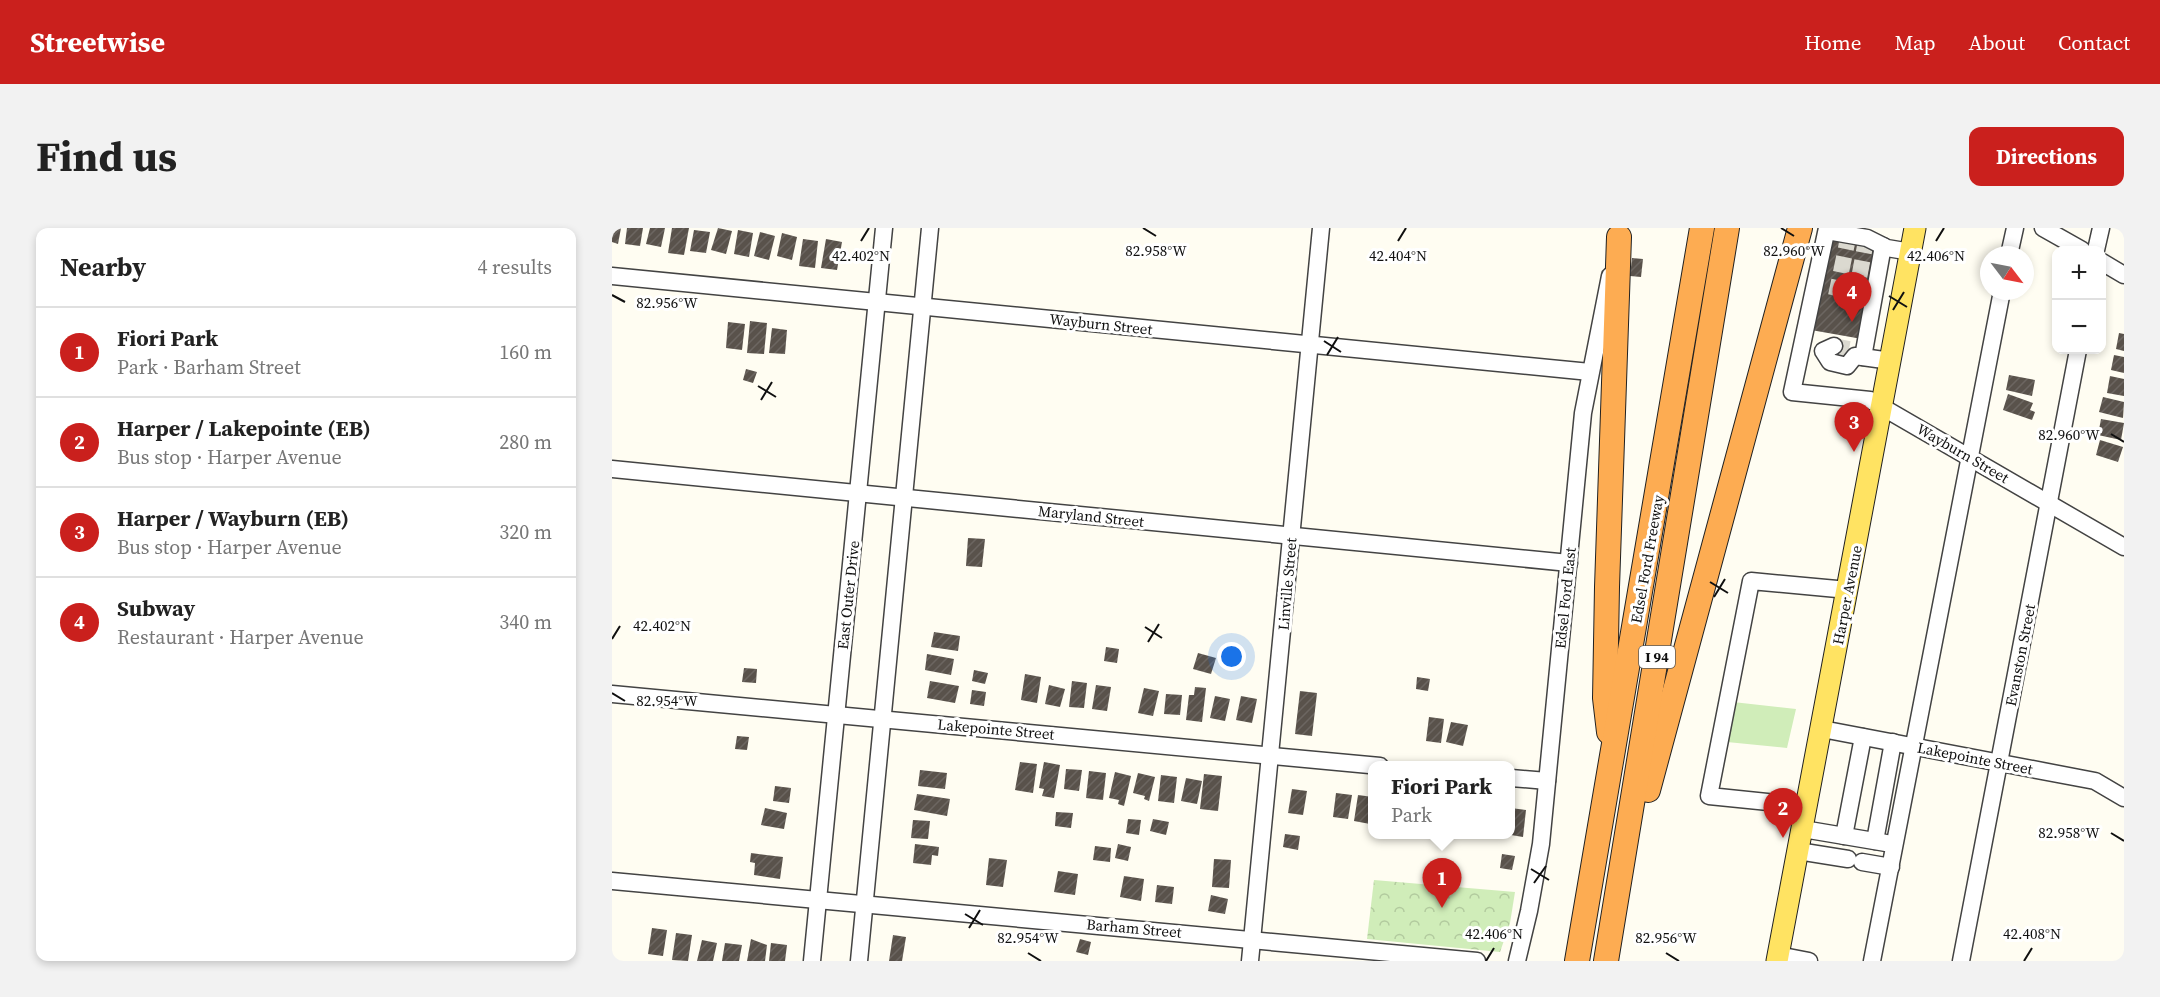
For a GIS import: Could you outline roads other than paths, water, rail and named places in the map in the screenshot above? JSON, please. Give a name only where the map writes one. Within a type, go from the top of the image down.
[{"type":"highway","name":"Edsel Ford Freeway","points":[[1577,961],[1702,228]]},
{"type":"highway","name":"Edsel Ford Freeway","points":[[1605,961],[1625,854],[1727,228]]},
{"type":"highway","points":[[1625,854],[1655,770],[1698,599],[1800,228]]},
{"type":"highway","points":[[1612,763],[1605,698],[1611,434],[1620,232]]},
{"type":"main road","name":"Harper Avenue","points":[[1778,958],[1892,361],[1915,228]]},
{"type":"street","name":"East Outer Drive","points":[[812,961],[884,228]]},
{"type":"street","points":[[859,961],[930,228]]},
{"type":"street","name":"Linville Street","points":[[1250,961],[1321,228]]},
{"type":"street","points":[[2011,246],[2014,228]]},
{"type":"street","points":[[2043,228],[2075,246]]},
{"type":"street","points":[[2097,246],[2101,228]]},
{"type":"street","points":[[1892,361],[1801,345],[1816,293],[1827,230],[1848,239],[1867,237],[1883,246],[1911,252]]},
{"type":"street","name":"Edsel Ford East","points":[[1517,961],[1536,875],[1583,414],[1620,232]]},
{"type":"street","points":[[1845,352],[1872,300],[1883,246]]},
{"type":"street","points":[[2106,264],[2124,275]]},
{"type":"street","name":"Wayburn Street","points":[[612,276],[1590,372]]},
{"type":"street","points":[[1872,300],[1903,299]]},
{"type":"street","points":[[1872,961],[2000,300]]},
{"type":"street","name":"Wayburn Street","points":[[1801,345],[1792,392],[1870,400],[2124,547]]},
{"type":"street","name":"Evanston Street","points":[[1961,961],[2077,354]]},
{"type":"street","name":"Maryland Street","points":[[612,469],[1569,563]]},
{"type":"street","points":[[1807,806],[1709,796],[1751,581],[1848,590]]},
{"type":"street","name":"Lakepointe Street","points":[[612,694],[1368,764]]},
{"type":"street","name":"Lakepointe Street","points":[[1822,729],[2095,781],[2124,798]]},
{"type":"street","points":[[1844,836],[1863,737]]},
{"type":"street","points":[[1875,841],[1893,742]]},
{"type":"street","points":[[1515,778],[1547,781]]},
{"type":"street","points":[[1803,829],[1895,845]]},
{"type":"street","points":[[1798,851],[1891,867]]},
{"type":"street","name":"Barham Street","points":[[612,881],[1477,961]]},
{"type":"street","points":[[1778,958],[1809,961]]},
{"type":"tunnel","points":[[1836,296],[1847,243]]},
{"type":"tunnel","points":[[1855,300],[1865,246]]},
{"type":"tunnel","points":[[1834,346],[1849,349]]},
{"type":"place","name":"Subway","points":[[1852,322]]},
{"type":"place","name":"Harper / Wayburn (EB)","points":[[1854,452]]},
{"type":"place","name":"Harper / Lakepointe (EB)","points":[[1783,838]]},
{"type":"place","name":"Fiori Park","points":[[1442,908]]}]
